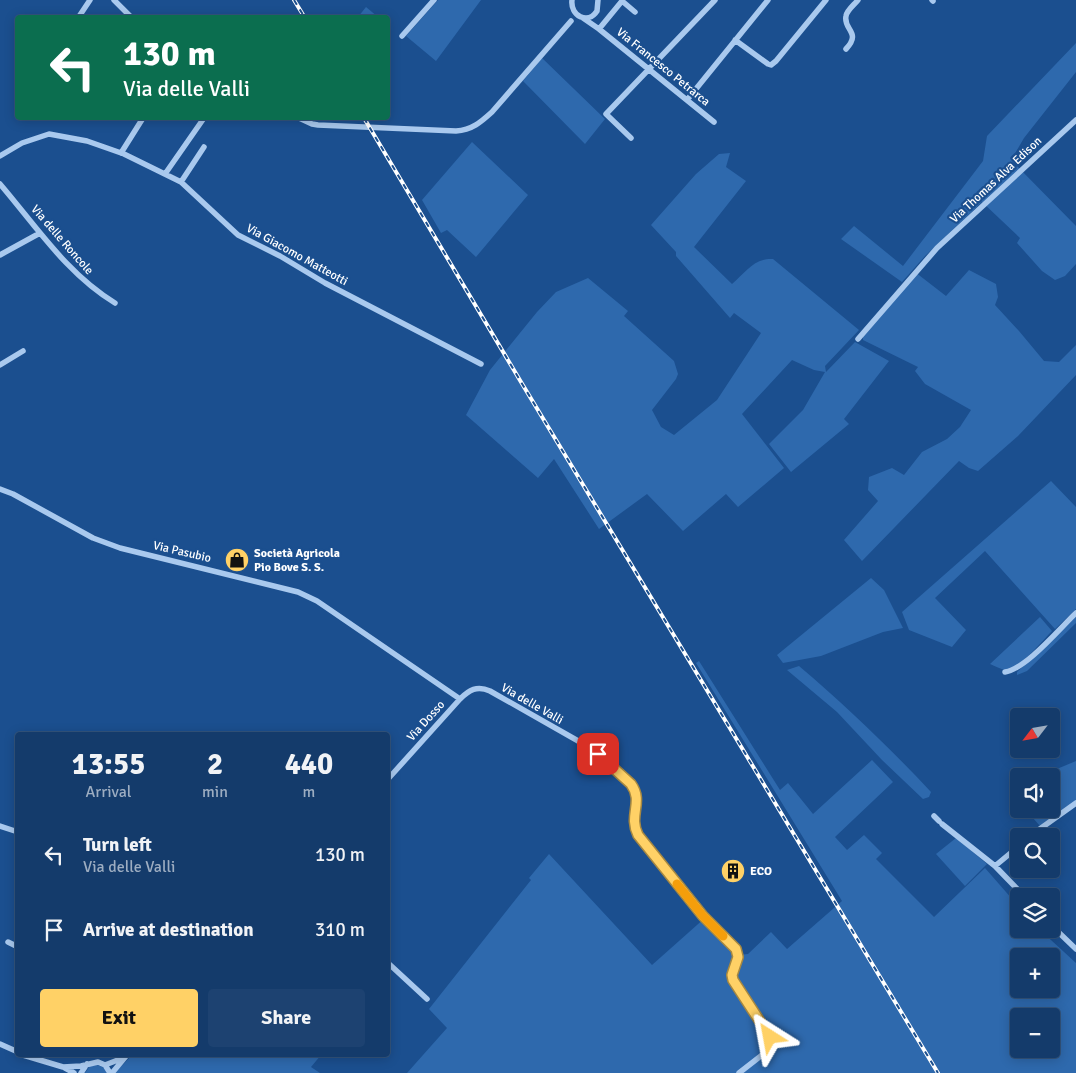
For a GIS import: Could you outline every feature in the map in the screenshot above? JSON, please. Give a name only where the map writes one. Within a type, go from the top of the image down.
[{"type":"street","points":[[80,15],[90,0]]},
{"type":"street","points":[[114,0],[129,15]]},
{"type":"street","points":[[402,36],[434,0]]},
{"type":"street","points":[[303,120],[312,124],[467,130],[479,124],[492,112],[570,21],[572,0]]},
{"type":"street","name":"Via Francesco Petrarca","points":[[598,0],[599,7],[596,13],[596,22],[599,29]]},
{"type":"street","points":[[631,138],[606,114],[715,0]]},
{"type":"street","points":[[687,100],[768,0]]},
{"type":"street","points":[[736,40],[771,65],[826,0]]},
{"type":"street","points":[[846,49],[853,38],[852,30],[846,21],[846,16],[858,0]]},
{"type":"street","points":[[599,29],[622,1],[635,12]]},
{"type":"street","name":"Via Francesco Petrarca","points":[[572,9],[575,14],[599,29],[714,122]]},
{"type":"street","points":[[570,21],[592,16],[596,13]]},
{"type":"street","points":[[121,153],[142,120]]},
{"type":"street","points":[[165,174],[203,120]]},
{"type":"street","name":"Via Thomas Alva Edison","points":[[858,339],[929,256],[1076,120]]},
{"type":"street","name":"Via Giacomo Matteotti","points":[[0,156],[22,143],[49,134],[88,141],[121,153],[180,182],[238,235],[482,364]]},
{"type":"street","points":[[180,182],[204,148]]},
{"type":"street","name":"Via delle Roncole","points":[[0,184],[40,233],[87,284],[115,303]]},
{"type":"street","points":[[0,255],[40,233]]},
{"type":"street","points":[[0,365],[23,351]]},
{"type":"street","name":"Via Pasubio","points":[[0,489],[93,538],[120,548],[298,592],[318,601],[460,699]]},
{"type":"street","points":[[1005,672],[1012,671],[1025,663],[1076,612]]},
{"type":"street","name":"Via delle Valli","points":[[460,699],[472,689],[484,688],[588,746],[631,784],[637,794],[633,816],[638,835],[703,916],[736,949],[738,957],[732,975],[733,980],[773,1042],[766,1052],[739,1073]]},
{"type":"street","name":"Via Dosso","points":[[390,777],[460,699]]},
{"type":"street","points":[[1041,828],[1076,803]]},
{"type":"street","points":[[940,821],[995,866],[1016,888]]},
{"type":"street","points":[[0,826],[15,831]]},
{"type":"street","points":[[995,866],[1010,854]]},
{"type":"street","points":[[1060,934],[1076,949]]},
{"type":"street","points":[[8,942],[15,946]]},
{"type":"street","points":[[390,965],[427,999]]},
{"type":"street","points":[[0,1044],[15,1051]]},
{"type":"street","points":[[30,1057],[63,1067],[74,1073]]},
{"type":"street","points":[[63,1067],[94,1062],[105,1065],[125,1057]]},
{"type":"street","points":[[105,1065],[111,1073],[125,1057]]},
{"type":"street","points":[[81,1073],[87,1064]]},
{"type":"shaded area","points":[[438,0],[481,0],[436,61],[406,36]]},
{"type":"shaded area","points":[[366,7],[376,15],[360,15]]},
{"type":"shaded area","points":[[1076,43],[1076,72],[1024,138],[1013,157],[1014,163],[1076,226],[1076,264],[1065,276],[1055,280],[1042,271],[1017,243],[1020,238],[982,202],[925,256],[902,282],[841,239],[854,226],[903,266],[983,161],[987,136]]},
{"type":"shaded area","points":[[542,58],[605,119],[585,144],[523,81]]},
{"type":"shaded area","points":[[472,142],[528,195],[476,257],[447,230],[441,233],[422,200]]},
{"type":"shaded area","points":[[730,153],[726,167],[746,181],[694,247],[732,284],[755,264],[766,259],[773,259],[859,330],[825,366],[826,372],[855,342],[889,361],[844,419],[849,424],[791,472],[769,444],[803,410],[825,372],[814,370],[792,360],[742,414],[784,468],[738,507],[726,494],[683,531],[647,494],[599,529],[554,459],[538,478],[466,415],[490,370],[537,312],[556,292],[588,278],[628,311],[624,316],[674,361],[678,374],[676,379],[652,410],[661,427],[674,435],[717,400],[761,333],[734,313],[730,318],[676,256],[676,252],[651,225],[696,174],[719,154]]},
{"type":"shaded area","points":[[969,270],[996,284],[998,297],[995,305],[1044,361],[1059,362],[1076,345],[1076,375],[1018,436],[978,471],[969,468],[959,461],[862,561],[844,540],[878,501],[868,490],[869,477],[892,468],[904,475],[922,452],[947,439],[960,427],[971,410],[925,384],[915,371],[918,367],[863,340],[863,335],[915,272],[946,296]]},
{"type":"shaded area","points":[[1051,481],[1076,507],[1076,609],[1055,629],[985,551],[935,598],[966,630],[952,647],[909,630],[902,612]]},
{"type":"shaded area","points":[[871,578],[884,590],[903,628],[883,632],[821,656],[783,663],[777,655]]},
{"type":"shaded area","points":[[1076,615],[1076,623],[1027,671],[1017,675],[1017,672]]},
{"type":"shaded area","points":[[1040,617],[1052,631],[1030,654],[1017,666],[1010,669],[1005,670],[990,664]]},
{"type":"shaded area","points":[[699,661],[780,790],[788,783],[813,814],[872,760],[893,782],[835,837],[847,850],[864,835],[882,853],[876,859],[934,917],[985,868],[1010,897],[1010,938],[1049,938],[1060,948],[1010,948],[1010,998],[1060,998],[1060,948],[1076,963],[1076,1073],[407,1073],[447,1028],[429,1009],[531,880],[529,878],[549,854],[652,965],[706,917],[739,955],[748,954],[771,932],[787,949],[842,901],[696,663]]},
{"type":"shaded area","points":[[799,666],[899,759],[931,792],[929,797],[923,799],[882,760],[837,712],[787,670]]},
{"type":"shaded area","points":[[1076,761],[1076,801],[1060,812],[1060,768]]},
{"type":"shaded area","points":[[1033,818],[1052,818],[1040,826]]},
{"type":"shaded area","points":[[956,838],[987,864],[965,886],[936,854]]},
{"type":"shaded area","points":[[130,1057],[319,1057],[311,1067],[320,1073],[115,1073]]},
{"type":"shaded area","points":[[97,1065],[103,1067],[107,1073],[85,1073],[90,1066]]},
{"type":"railway","points":[[294,0],[303,15]]},
{"type":"railway","points":[[365,120],[938,1073]]},
{"type":"slow traffic","points":[[677,884],[703,916],[723,936]]},
{"type":"place","name":"Società Agricola Pio Bove S. S.","points":[[237,560]]},
{"type":"place","name":"ECO","points":[[733,871]]},
{"type":"route","points":[[598,754],[631,784],[637,794],[633,816],[638,835],[703,916],[736,949],[738,957],[732,975],[733,980],[770,1037]]}]
